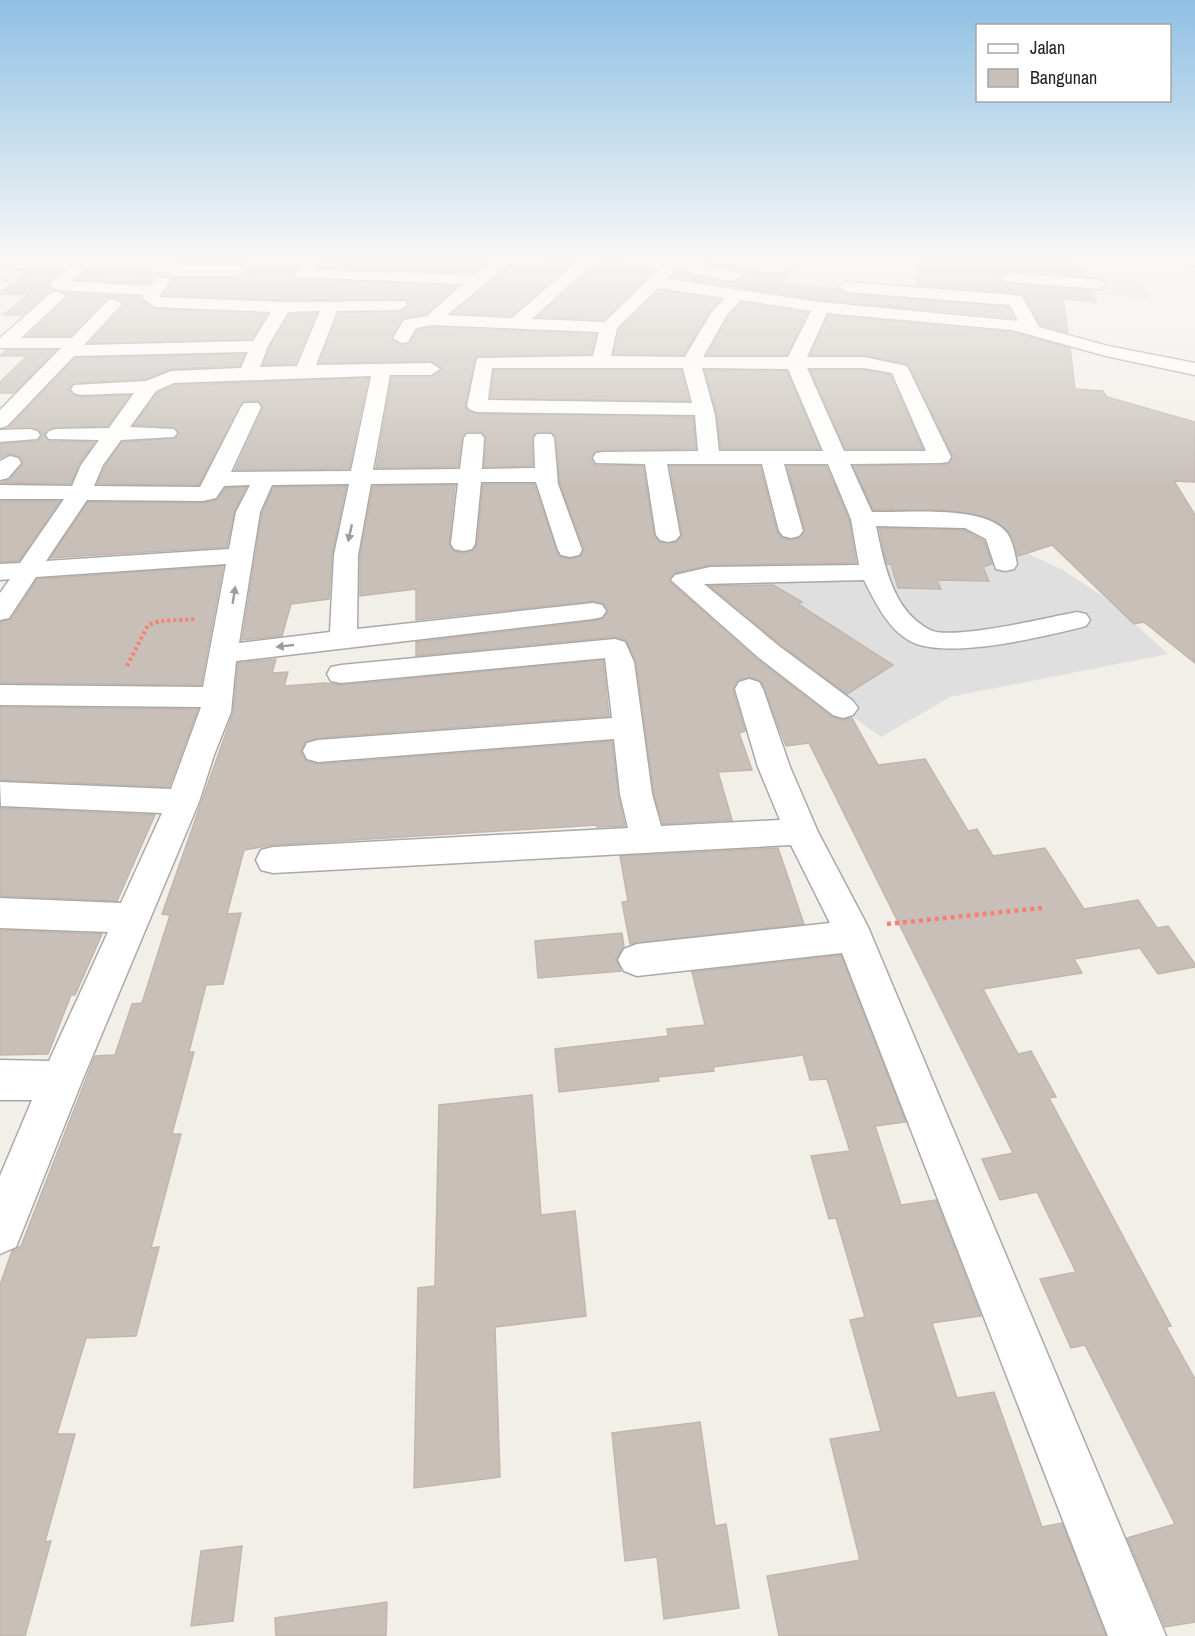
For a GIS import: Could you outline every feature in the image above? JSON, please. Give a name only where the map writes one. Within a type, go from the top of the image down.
[{"type":"street","points":[[0,422],[82,336]]},
{"type":"street","points":[[186,348],[193,336]]},
{"type":"street","points":[[249,373],[265,336]]},
{"type":"street","points":[[304,371],[318,336]]},
{"type":"street","points":[[601,362],[607,336]]},
{"type":"street","points":[[706,336],[691,362],[703,409],[709,459]]},
{"type":"street","points":[[807,336],[795,363],[863,519],[873,572],[886,600],[898,616],[931,641],[977,639],[1077,620]]},
{"type":"street","points":[[1056,336],[1106,351],[1195,369]]},
{"type":"street","points":[[3,343],[72,347],[259,346]]},
{"type":"street","points":[[463,544],[477,406],[484,362],[891,365],[900,370],[942,455],[939,458],[604,458]]},
{"type":"street","points":[[81,389],[149,387],[171,377],[304,371],[431,369]]},
{"type":"street","points":[[343,639],[346,555],[382,370]]},
{"type":"street","points":[[0,612],[30,571],[80,493],[92,465],[149,387]]},
{"type":"street","points":[[477,406],[703,409]]},
{"type":"street","points":[[0,492],[206,494],[217,479],[251,407]]},
{"type":"street","points":[[56,435],[167,433]]},
{"type":"street","points":[[0,436],[30,435]]},
{"type":"street","points":[[544,438],[547,484],[570,550]]},
{"type":"street","points":[[655,459],[668,536]]},
{"type":"street","points":[[772,459],[790,531]]},
{"type":"street","points":[[217,479],[470,474],[546,475]]},
{"type":"street","points":[[0,1231],[61,1080],[183,802],[198,755],[216,712],[216,697],[248,512],[264,479]]},
{"type":"street","points":[[863,519],[966,521],[981,525],[997,536],[1005,564]]},
{"type":"street","points":[[0,572],[240,556]]},
{"type":"street","points":[[843,708],[770,652],[684,580],[710,575],[873,572]]},
{"type":"street","points":[[225,653],[593,611]]},
{"type":"street","points":[[341,674],[615,648],[620,662],[636,794],[647,839]]},
{"type":"street","points":[[749,689],[774,767],[801,832],[851,932],[1137,1636]]},
{"type":"street","points":[[0,695],[216,697]]},
{"type":"street","points":[[318,751],[628,727]]},
{"type":"street","points":[[1,794],[183,802]]},
{"type":"street","points":[[273,860],[801,832]]},
{"type":"street","points":[[0,913],[131,918]]},
{"type":"street","points":[[637,960],[851,932]]},
{"type":"street","points":[[0,1080],[61,1080]]},
{"type":"path","points":[[111,696],[148,626],[160,621],[230,617]]},
{"type":"path","points":[[851,932],[1042,908]]},
{"type":"shaded area","points":[[358,336],[920,336],[919,350],[1011,395],[939,429],[938,440],[979,473],[1011,540],[1024,552],[1063,570],[1110,601],[1168,654],[950,697],[881,737],[660,580],[596,502],[586,427],[425,436],[435,367],[484,363],[485,346],[447,339],[356,344]]},
{"type":"building","points":[[95,336],[254,336],[252,339],[89,343]]},
{"type":"building","points":[[276,336],[307,336],[295,364],[263,365]]},
{"type":"building","points":[[330,336],[392,336],[391,339],[401,345],[410,343],[414,336],[595,336],[591,354],[476,356],[465,407],[477,414],[693,417],[696,449],[604,450],[596,451],[591,457],[596,465],[643,466],[654,535],[659,542],[677,542],[682,535],[670,466],[760,466],[777,532],[782,538],[790,540],[801,537],[805,530],[787,466],[826,466],[849,520],[856,563],[710,565],[675,573],[670,582],[758,660],[832,717],[842,720],[852,718],[878,765],[925,759],[968,831],[977,829],[993,856],[1045,848],[1084,909],[1138,900],[1157,928],[1168,926],[1195,964],[1195,967],[1158,974],[1140,948],[1074,959],[1082,973],[983,989],[1018,1054],[1031,1051],[1056,1097],[1049,1098],[1171,1326],[1166,1327],[1195,1379],[1195,1622],[1165,1627],[1127,1538],[1175,1524],[1085,1345],[1071,1348],[1040,1279],[1076,1272],[1037,1192],[1000,1200],[982,1159],[1013,1153],[809,743],[786,746],[761,681],[750,677],[738,680],[733,690],[745,731],[739,733],[752,770],[718,772],[732,820],[663,824],[654,794],[636,662],[626,640],[615,637],[416,656],[416,642],[593,621],[602,619],[608,612],[604,604],[593,601],[416,620],[416,589],[360,596],[360,555],[373,486],[455,485],[449,544],[454,551],[463,553],[472,551],[477,544],[483,484],[534,484],[559,556],[570,559],[581,556],[584,549],[560,484],[556,437],[551,432],[535,433],[532,438],[533,466],[484,467],[486,437],[481,432],[467,432],[462,438],[458,467],[376,468],[392,377],[431,377],[442,368],[431,361],[319,363]]},
{"type":"building","points":[[618,336],[695,336],[684,355],[614,354]]},
{"type":"building","points":[[718,336],[796,336],[787,355],[707,355]]},
{"type":"building","points":[[818,336],[1028,336],[1070,348],[1075,389],[1103,391],[1107,397],[1195,422],[1195,482],[1174,481],[1195,515],[1195,663],[1144,622],[1134,624],[1052,545],[1018,556],[1008,531],[997,522],[982,516],[944,510],[873,510],[853,466],[940,465],[950,463],[953,456],[907,364],[864,355],[810,355]]},
{"type":"building","points":[[6,350],[56,350],[14,393],[0,393],[0,382],[27,356],[0,356]]},
{"type":"building","points":[[245,354],[240,366],[171,369],[146,379],[74,383],[69,390],[80,397],[130,395],[108,426],[56,427],[44,434],[49,441],[95,442],[79,464],[71,484],[0,483],[10,479],[23,463],[20,457],[11,454],[0,458],[0,444],[37,441],[42,435],[39,430],[31,427],[9,427],[75,358]]},
{"type":"building","points":[[494,370],[681,370],[689,401],[491,398]]},
{"type":"building","points":[[705,370],[787,371],[820,449],[721,449],[717,415]]},
{"type":"building","points":[[810,370],[864,370],[890,375],[923,449],[845,449]]},
{"type":"building","points":[[368,378],[349,469],[235,470],[263,408],[258,401],[244,401],[199,485],[97,484],[105,466],[122,442],[176,438],[179,433],[174,427],[134,425],[157,393],[175,385]]},
{"type":"building","points":[[346,486],[332,555],[329,599],[291,604],[282,636],[242,640],[262,513],[273,487]]},
{"type":"building","points":[[246,487],[234,512],[227,547],[50,558],[88,502],[203,503],[217,500],[225,488]]},
{"type":"building","points":[[0,501],[60,501],[19,561],[0,562]]},
{"type":"building","points":[[879,528],[964,530],[984,541],[992,564],[983,567],[989,581],[937,580],[941,589],[898,588],[891,564],[887,564]]},
{"type":"building","points":[[223,566],[201,685],[0,683],[0,622],[11,619],[37,579]]},
{"type":"building","points":[[773,585],[802,602],[798,604],[893,665],[847,694],[780,644],[710,586]]},
{"type":"building","points":[[276,659],[272,673],[288,672],[284,686],[326,683],[341,685],[603,660],[609,716],[318,738],[305,742],[301,752],[306,761],[318,764],[612,741],[618,794],[625,826],[597,827],[597,825],[273,845],[244,850],[227,914],[241,913],[223,984],[206,985],[189,1052],[194,1052],[172,1134],[181,1134],[151,1248],[159,1247],[136,1336],[86,1338],[57,1434],[75,1434],[45,1542],[51,1541],[25,1636],[0,1636],[0,1285],[12,1251],[21,1246],[95,1056],[115,1055],[132,1004],[142,1003],[170,915],[162,914],[233,713],[238,663]]},
{"type":"building","points":[[0,707],[198,709],[169,787],[0,780]]},
{"type":"building","points":[[0,808],[155,815],[117,901],[0,896]]},
{"type":"building","points":[[778,848],[804,924],[630,944],[622,902],[628,901],[620,856]]},
{"type":"building","points":[[0,930],[102,934],[75,995],[71,995],[48,1054],[0,1055]]},
{"type":"building","points":[[622,933],[624,947],[616,959],[621,971],[538,978],[535,941]]},
{"type":"building","points":[[841,955],[906,1122],[875,1126],[901,1205],[936,1200],[981,1316],[932,1323],[957,1398],[994,1392],[1042,1527],[1062,1523],[1106,1636],[779,1636],[767,1576],[860,1560],[830,1439],[881,1431],[850,1320],[865,1317],[836,1218],[829,1219],[811,1156],[850,1151],[827,1079],[810,1080],[803,1055],[713,1067],[714,1071],[658,1077],[659,1081],[559,1092],[555,1049],[668,1036],[667,1029],[705,1025],[692,972]]},
{"type":"building","points":[[532,1095],[541,1215],[575,1211],[586,1316],[495,1327],[500,1477],[414,1488],[418,1288],[435,1286],[439,1105]]},
{"type":"building","points":[[700,1422],[715,1526],[726,1524],[739,1608],[664,1619],[657,1557],[625,1561],[612,1433]]},
{"type":"building","points":[[242,1546],[233,1621],[191,1626],[201,1551]]},
{"type":"building","points":[[387,1602],[386,1636],[276,1636],[275,1618]]}]
